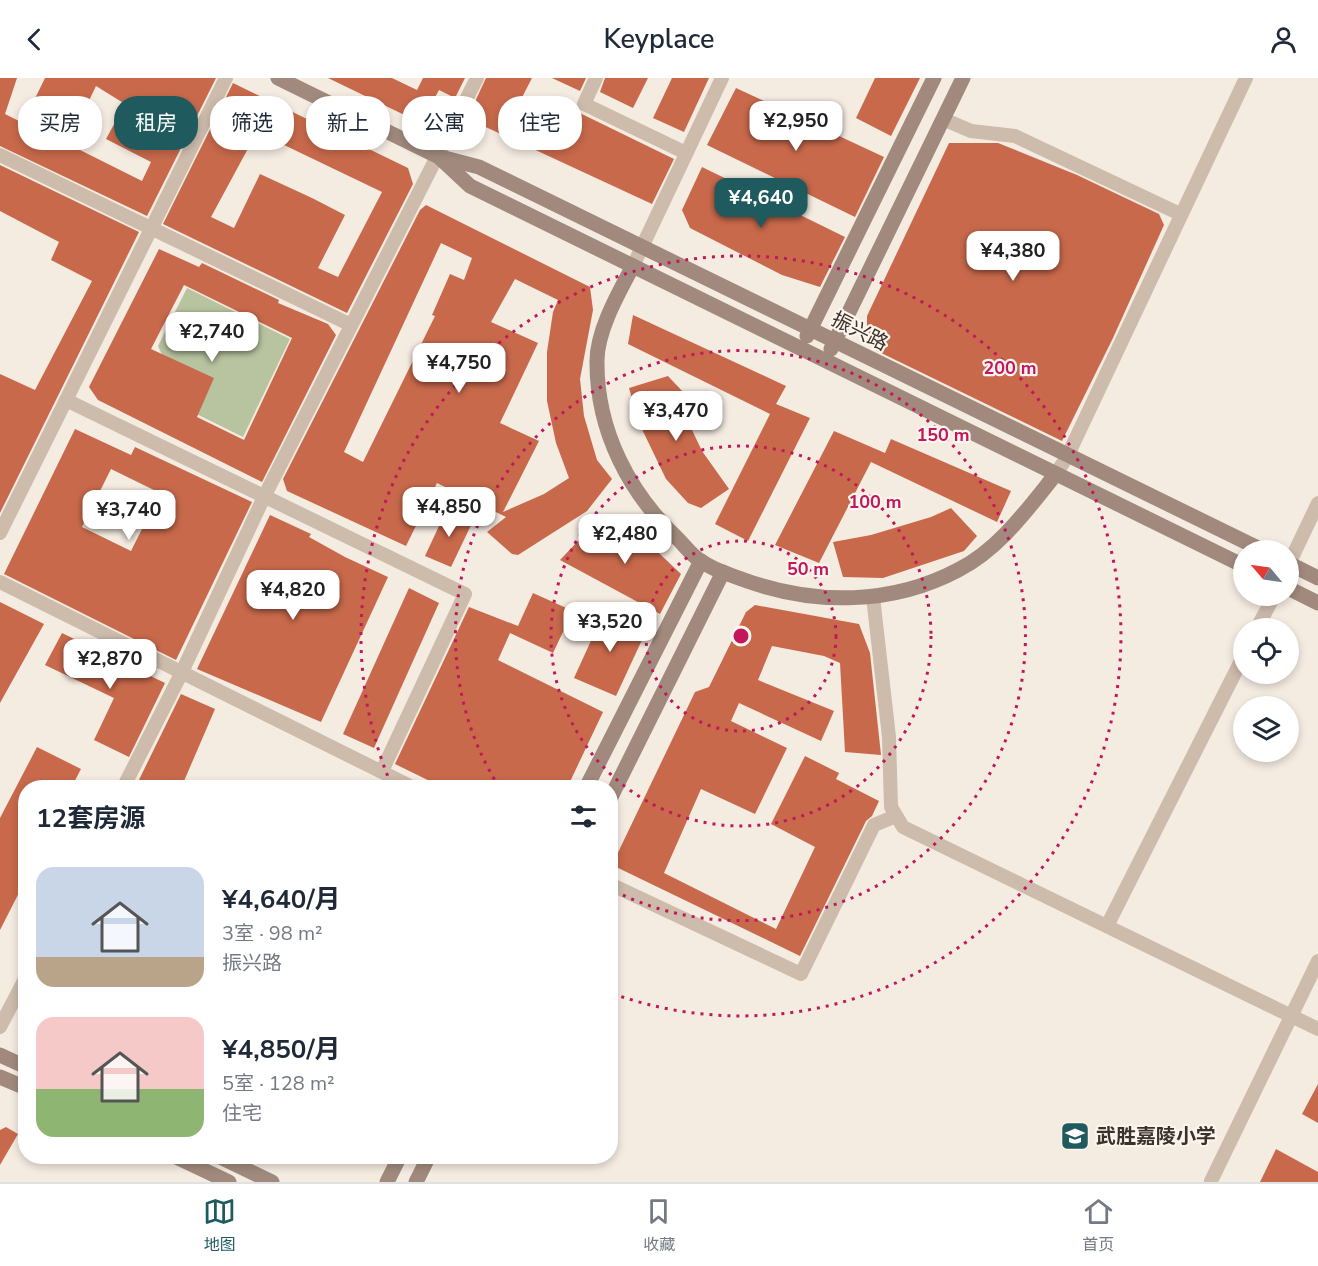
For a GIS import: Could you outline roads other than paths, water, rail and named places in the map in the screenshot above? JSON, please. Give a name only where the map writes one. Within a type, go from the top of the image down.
[{"type":"main road","name":"振兴路","points":[[278,78],[437,156],[479,167],[1067,457],[1241,540]]},
{"type":"main road","points":[[800,347],[811,330],[934,78]]},
{"type":"main road","points":[[825,360],[963,78]]},
{"type":"main road","name":"振兴路","points":[[437,156],[470,186],[800,347],[1054,475],[1233,561]]},
{"type":"main road","points":[[633,266],[609,312],[596,361],[604,422],[626,476],[661,524],[700,561],[767,588],[820,598],[873,597],[928,583],[960,570],[1011,530],[1054,475]]},
{"type":"main road","points":[[590,780],[700,561]]},
{"type":"main road","points":[[1299,569],[1318,578]]},
{"type":"main road","points":[[618,783],[723,572]]},
{"type":"main road","points":[[1299,594],[1318,603]]},
{"type":"main road","points":[[0,1055],[18,1063]]},
{"type":"main road","points":[[0,1077],[18,1085]]},
{"type":"main road","points":[[191,1164],[229,1182]]},
{"type":"main road","points":[[235,1164],[272,1182]]},
{"type":"main road","points":[[387,1182],[396,1164]]},
{"type":"main road","points":[[416,1182],[425,1164]]},
{"type":"street","points":[[0,533],[226,78]]},
{"type":"street","points":[[127,780],[182,674],[264,497],[477,78]]},
{"type":"street","points":[[596,78],[584,104],[686,153]]},
{"type":"street","points":[[633,266],[722,78]]},
{"type":"street","points":[[1054,475],[1067,457],[1246,78]]},
{"type":"street","points":[[943,119],[970,131],[1015,136],[1180,214]]},
{"type":"street","points":[[0,155],[351,326]]},
{"type":"street","points":[[66,399],[465,594],[382,771]]},
{"type":"street","points":[[1299,543],[1318,503]]},
{"type":"street","points":[[0,582],[399,780]]},
{"type":"street","points":[[873,597],[889,737],[891,807],[903,827],[1108,924],[1318,1029]]},
{"type":"street","points":[[1108,924],[1233,677]]},
{"type":"street","points":[[618,888],[801,974],[874,825],[896,816]]},
{"type":"street","points":[[1210,1181],[1318,962]]},
{"type":"street","points":[[0,1027],[18,992]]},
{"type":"place","name":"武胜嘉陵小学","points":[[1075,1136]]}]
